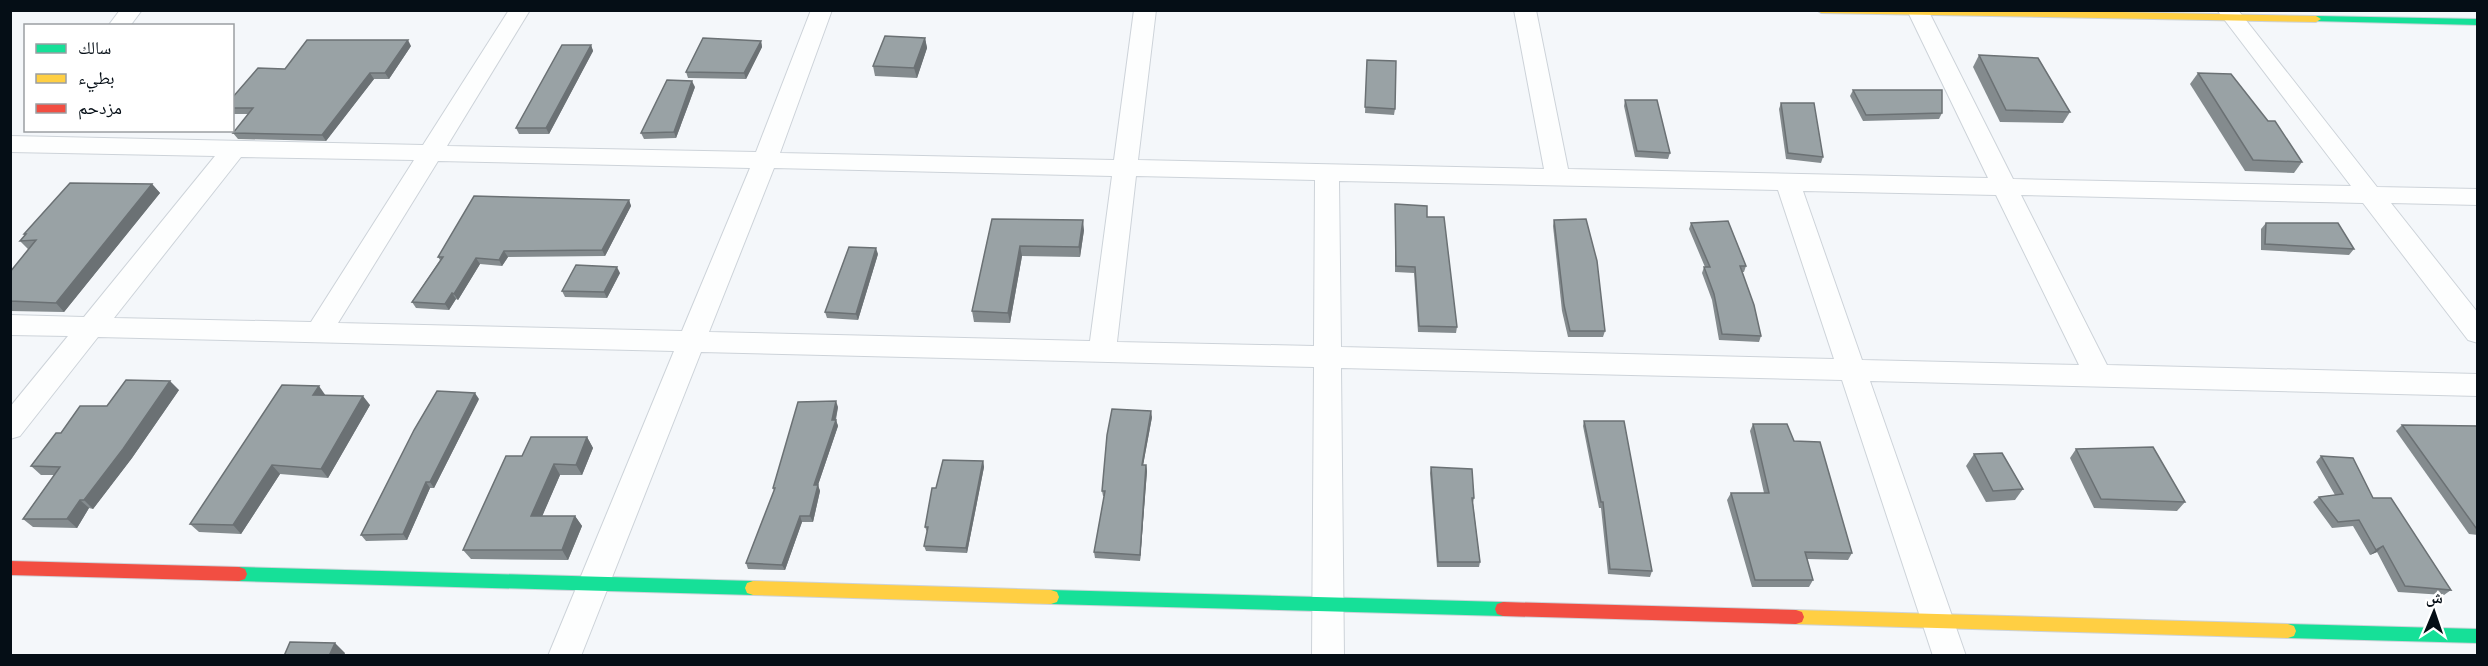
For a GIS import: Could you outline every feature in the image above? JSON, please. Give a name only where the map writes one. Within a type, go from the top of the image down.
[{"type":"street","points":[[120,24],[132,10]]},
{"type":"street","points":[[318,333],[520,10]]},
{"type":"street","points":[[564,656],[765,160],[822,10]]},
{"type":"street","points":[[1102,352],[1145,10]]},
{"type":"street","points":[[1525,10],[1558,178]]},
{"type":"street","points":[[1821,10],[2230,15],[2478,21]]},
{"type":"street","points":[[2469,10],[2478,21]]},
{"type":"street","points":[[1917,11],[2098,375]]},
{"type":"street","points":[[2230,15],[2478,333]]},
{"type":"street","points":[[10,142],[24,126]]},
{"type":"street","points":[[10,142],[234,149],[2478,197]]},
{"type":"street","points":[[10,428],[234,149]]},
{"type":"street","points":[[1327,173],[1328,656]]},
{"type":"street","points":[[1788,183],[1950,656]]},
{"type":"street","points":[[10,325],[2478,384]]},
{"type":"street","points":[[10,568],[2478,636]]},
{"type":"building","points":[[885,36],[925,38],[914,68],[873,66]]},
{"type":"building","points":[[703,38],[761,41],[744,73],[686,72]]},
{"type":"building","points":[[307,40],[408,40],[385,73],[370,73],[322,135],[233,133],[253,108],[234,108],[234,96],[258,68],[285,69]]},
{"type":"building","points":[[562,45],[591,45],[546,128],[516,128]]},
{"type":"building","points":[[1979,55],[2038,58],[2070,112],[2006,110]]},
{"type":"building","points":[[1367,60],[1396,61],[1395,109],[1365,107]]},
{"type":"building","points":[[2198,73],[2231,74],[2268,121],[2275,121],[2302,162],[2253,160]]},
{"type":"building","points":[[667,80],[692,81],[674,132],[641,133]]},
{"type":"building","points":[[1853,90],[1942,90],[1942,113],[1866,115]]},
{"type":"building","points":[[1625,100],[1657,100],[1670,153],[1637,151]]},
{"type":"building","points":[[1781,103],[1814,103],[1823,157],[1788,153]]},
{"type":"building","points":[[70,183],[152,184],[56,303],[10,301],[10,272],[36,240],[20,241]]},
{"type":"building","points":[[474,196],[629,200],[602,250],[504,251],[499,260],[476,258],[454,294],[452,293],[445,304],[412,302],[443,257],[438,257]]},
{"type":"building","points":[[1395,204],[1427,206],[1427,217],[1444,217],[1457,327],[1419,326],[1415,267],[1396,266]]},
{"type":"building","points":[[992,219],[1083,220],[1079,247],[1020,246],[1008,313],[972,311]]},
{"type":"building","points":[[1586,219],[1597,261],[1605,331],[1570,331],[1564,305],[1554,220]]},
{"type":"building","points":[[1728,221],[1746,266],[1740,266],[1754,305],[1761,336],[1722,334],[1714,294],[1704,267],[1710,267],[1691,223]]},
{"type":"building","points":[[2266,223],[2338,223],[2354,249],[2265,244]]},
{"type":"building","points":[[849,247],[876,248],[856,314],[825,312]]},
{"type":"building","points":[[576,265],[617,267],[604,292],[562,291]]},
{"type":"building","points":[[126,380],[170,381],[123,449],[67,519],[23,519],[60,467],[31,466],[56,433],[61,433],[80,406],[107,406]]},
{"type":"building","points":[[282,385],[319,386],[313,395],[363,396],[321,469],[272,465],[233,525],[190,524]]},
{"type":"building","points":[[437,391],[475,393],[430,482],[426,482],[403,534],[361,535],[414,430]]},
{"type":"building","points":[[836,401],[832,420],[836,420],[814,485],[818,485],[810,516],[800,516],[782,565],[746,563],[775,488],[773,488],[798,402]]},
{"type":"building","points":[[1112,409],[1151,411],[1142,465],[1146,465],[1140,555],[1094,552],[1105,491],[1102,491],[1107,435]]},
{"type":"building","points":[[1584,421],[1624,421],[1652,571],[1610,569],[1603,502],[1601,502]]},
{"type":"building","points":[[1753,424],[1787,424],[1794,441],[1820,442],[1852,553],[1805,552],[1813,580],[1755,580],[1731,493],[1769,493]]},
{"type":"building","points":[[2402,425],[2478,426],[2478,528],[2476,528]]},
{"type":"building","points":[[531,437],[587,437],[576,465],[554,464],[531,516],[575,516],[562,550],[463,550],[506,456],[522,456]]},
{"type":"building","points":[[2153,447],[2185,502],[2101,499],[2076,449]]},
{"type":"building","points":[[2002,453],[2023,489],[1993,491],[1974,454]]},
{"type":"building","points":[[2321,456],[2353,458],[2373,498],[2391,498],[2451,590],[2405,586],[2383,546],[2376,550],[2359,520],[2338,522],[2319,497],[2343,494]]},
{"type":"building","points":[[943,460],[983,461],[966,548],[924,546],[932,488],[936,488]]},
{"type":"building","points":[[1431,467],[1472,469],[1474,498],[1472,498],[1480,562],[1438,562]]},
{"type":"building","points":[[290,642],[335,643],[329,656],[284,656]]},
{"type":"traffic: fast","points":[[2316,19],[2478,22]]},
{"type":"traffic: fast","points":[[239,574],[753,588]]},
{"type":"traffic: fast","points":[[1051,597],[1503,609]]},
{"type":"traffic: fast","points":[[2288,631],[2478,636]]},
{"type":"traffic: slow","points":[[1821,10],[2316,19]]},
{"type":"traffic: slow","points":[[753,588],[1051,597]]},
{"type":"traffic: slow","points":[[1796,617],[2288,631]]},
{"type":"traffic: jam","points":[[10,568],[239,574]]},
{"type":"traffic: jam","points":[[1503,609],[1796,617]]}]
